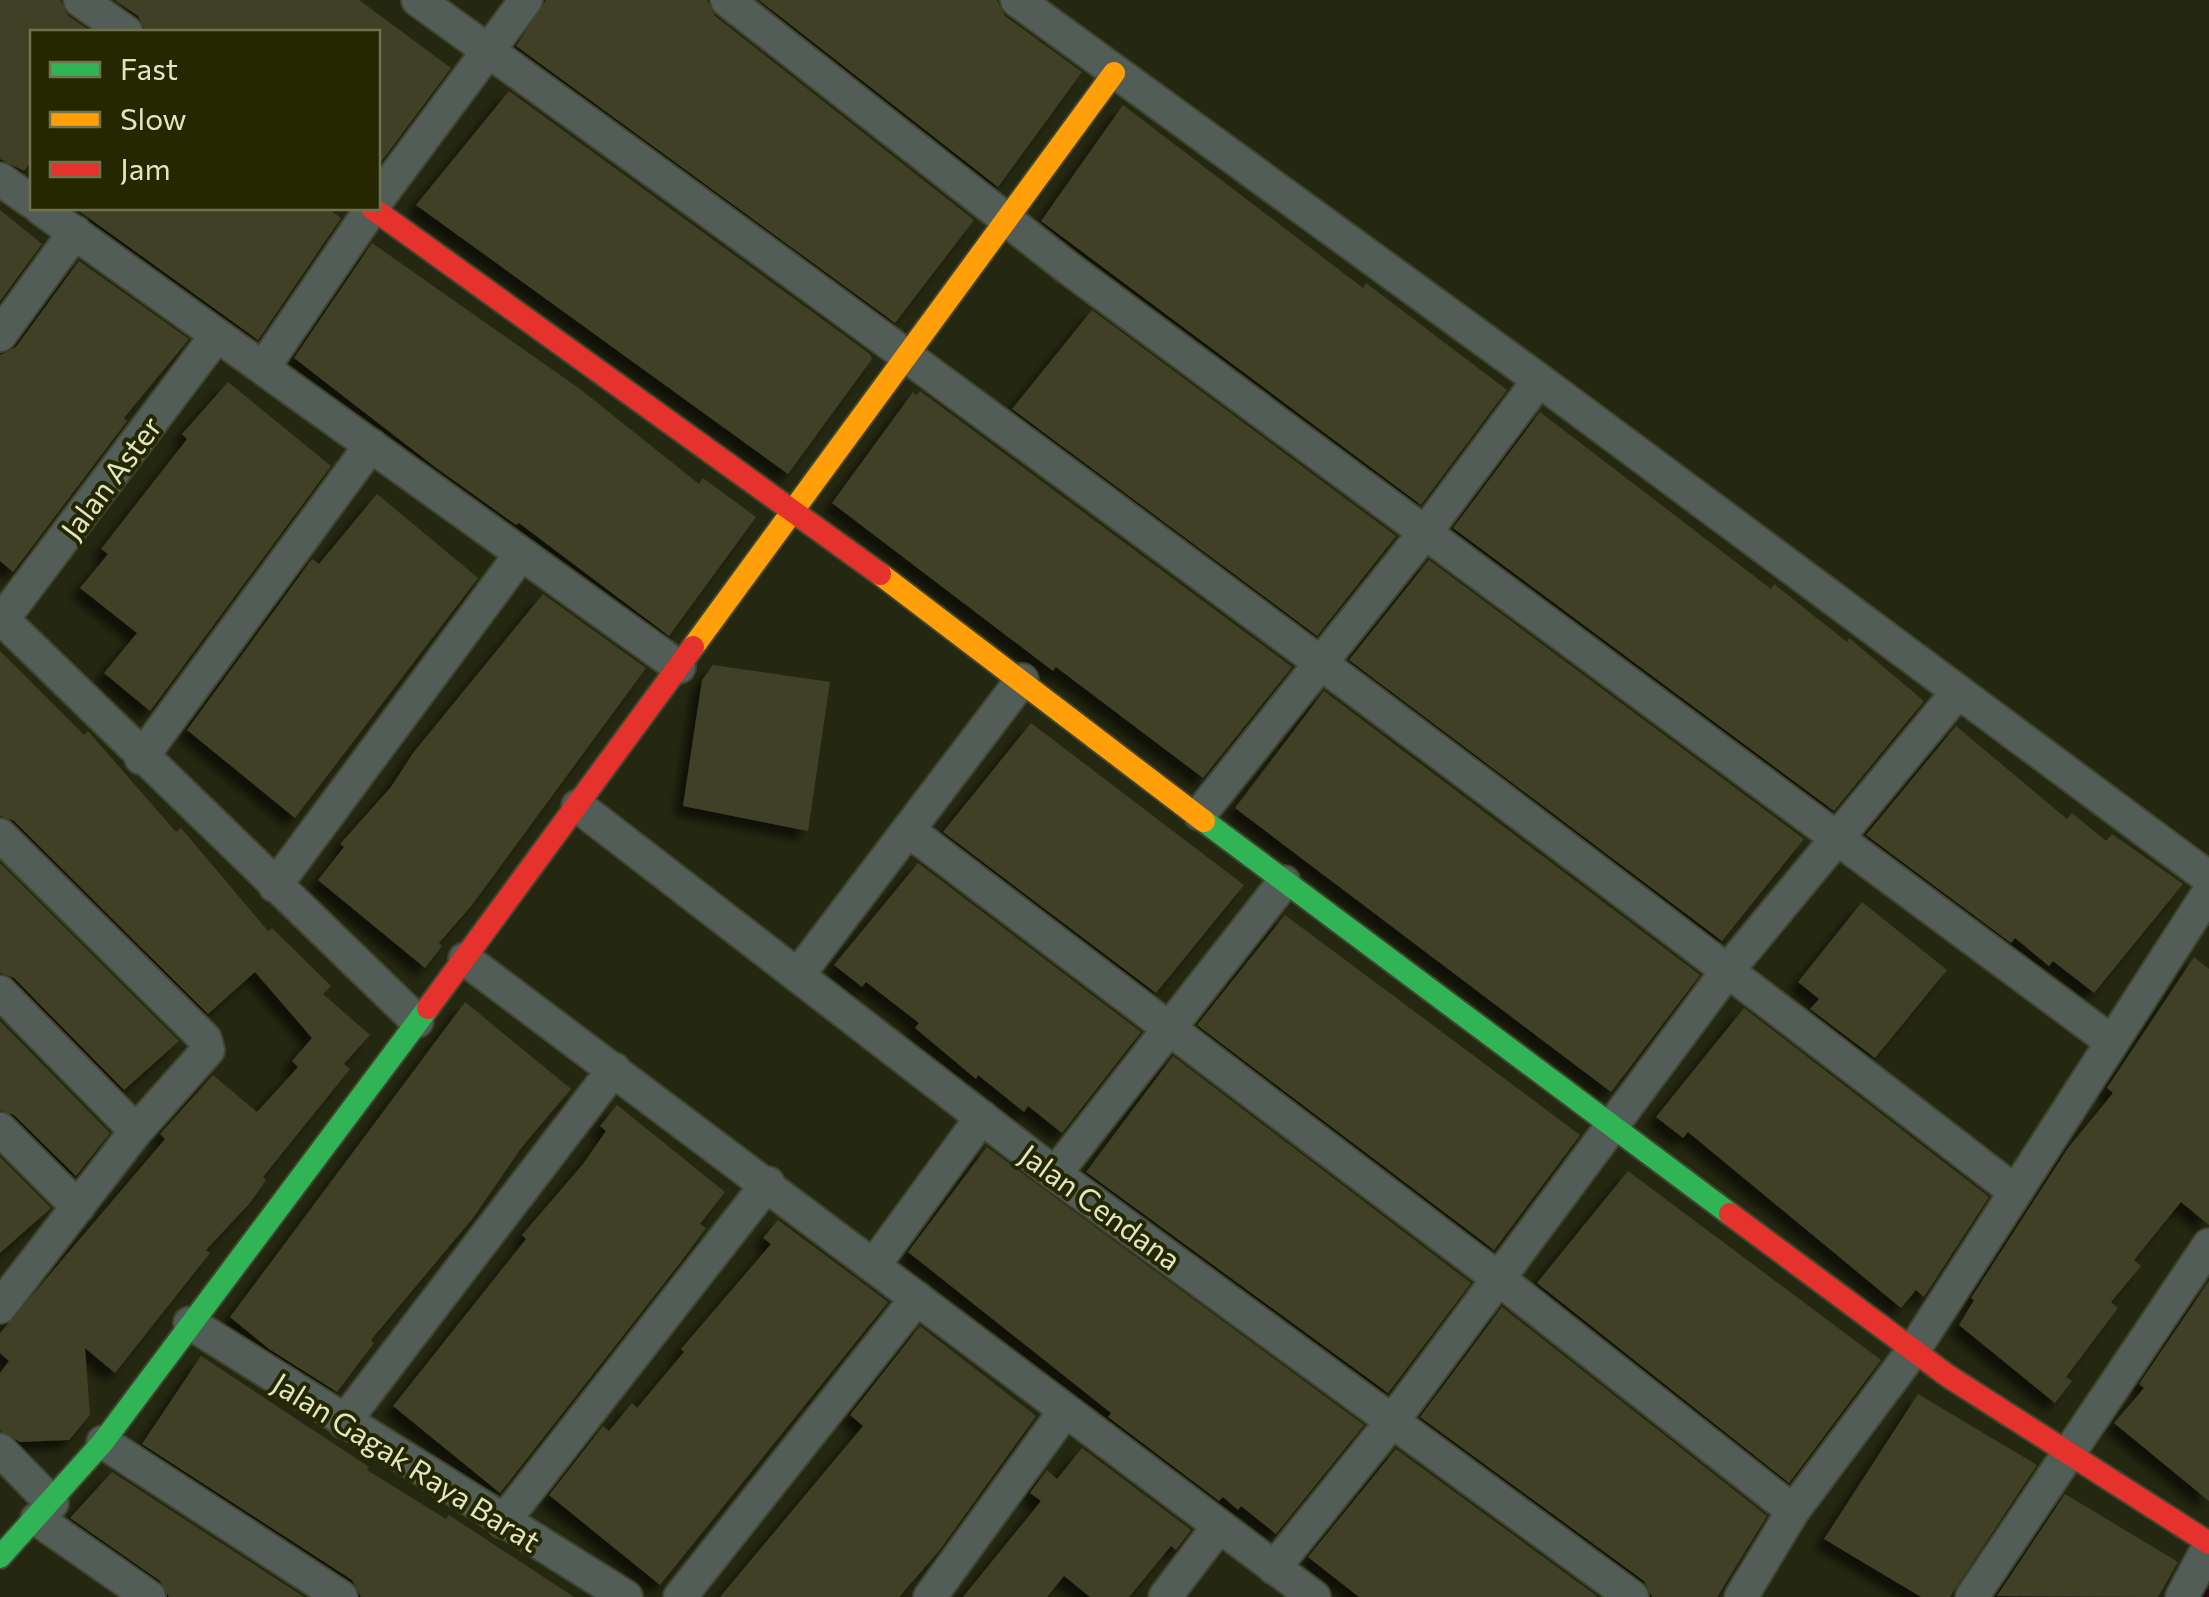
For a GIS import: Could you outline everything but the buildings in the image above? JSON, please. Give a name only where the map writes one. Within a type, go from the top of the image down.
[{"type":"street","points":[[80,0],[123,30]]},
{"type":"street","points":[[418,0],[908,354],[1728,970],[2013,1190]]},
{"type":"street","points":[[380,197],[526,0]]},
{"type":"street","points":[[726,0],[1006,220],[2112,1042]]},
{"type":"street","points":[[1017,0],[1538,380],[2209,878]]},
{"type":"street","points":[[0,1557],[104,1442],[578,806],[1114,73]]},
{"type":"street","points":[[0,178],[30,200]]},
{"type":"street","points":[[43,210],[679,667]]},
{"type":"street","points":[[264,368],[371,210]]},
{"type":"street","points":[[375,210],[794,510],[1200,814],[1284,882],[1948,1376],[2209,1544],[2182,1597]]},
{"type":"street","points":[[0,335],[75,232]]},
{"type":"street","name":"Jalan Aster","points":[[1,618],[217,335]]},
{"type":"street","points":[[1200,814],[1426,530],[1538,380]]},
{"type":"street","points":[[141,758],[370,445]]},
{"type":"street","points":[[275,886],[522,554]]},
{"type":"street","points":[[1,618],[141,758],[417,1021]]},
{"type":"street","points":[[798,975],[1022,680]]},
{"type":"street","points":[[1274,1568],[1394,1419],[1728,970],[1957,693]]},
{"type":"street","name":"Jalan Cendana","points":[[578,806],[1055,1174],[1632,1597]]},
{"type":"street","points":[[908,830],[1168,1032],[1500,1279],[1793,1511]]},
{"type":"street","points":[[0,835],[205,1039],[208,1055],[136,1131],[78,1207],[7,1284]]},
{"type":"street","points":[[1055,1174],[1284,882]]},
{"type":"street","points":[[1744,1595],[1793,1511],[1914,1348],[2209,892]]},
{"type":"street","points":[[465,959],[1314,1597]]},
{"type":"street","points":[[0,992],[136,1131]]},
{"type":"street","points":[[344,1422],[614,1069]]},
{"type":"street","points":[[874,1265],[982,1116]]},
{"type":"street","points":[[0,1129],[78,1207]]},
{"type":"street","points":[[503,1522],[768,1184]]},
{"type":"street","points":[[1972,1597],[2209,1245]]},
{"type":"street","points":[[680,1597],[917,1298]]},
{"type":"street","name":"Jalan Gagak Raya Barat","points":[[190,1323],[626,1597]]},
{"type":"street","points":[[930,1597],[1065,1411]]},
{"type":"street","points":[[104,1442],[341,1597]]},
{"type":"street","points":[[0,1450],[44,1511],[149,1597]]},
{"type":"street","points":[[1165,1597],[1219,1526]]},
{"type":"traffic: fast","points":[[1204,821],[1730,1214]]},
{"type":"traffic: fast","points":[[0,1557],[103,1442],[428,1008]]},
{"type":"traffic: slow","points":[[693,647],[1114,73]]},
{"type":"traffic: slow","points":[[880,574],[1204,821]]},
{"type":"traffic: jam","points":[[375,210],[880,574]]},
{"type":"traffic: jam","points":[[428,1008],[693,647]]},
{"type":"traffic: jam","points":[[1730,1214],[1948,1376],[2209,1543]]}]
